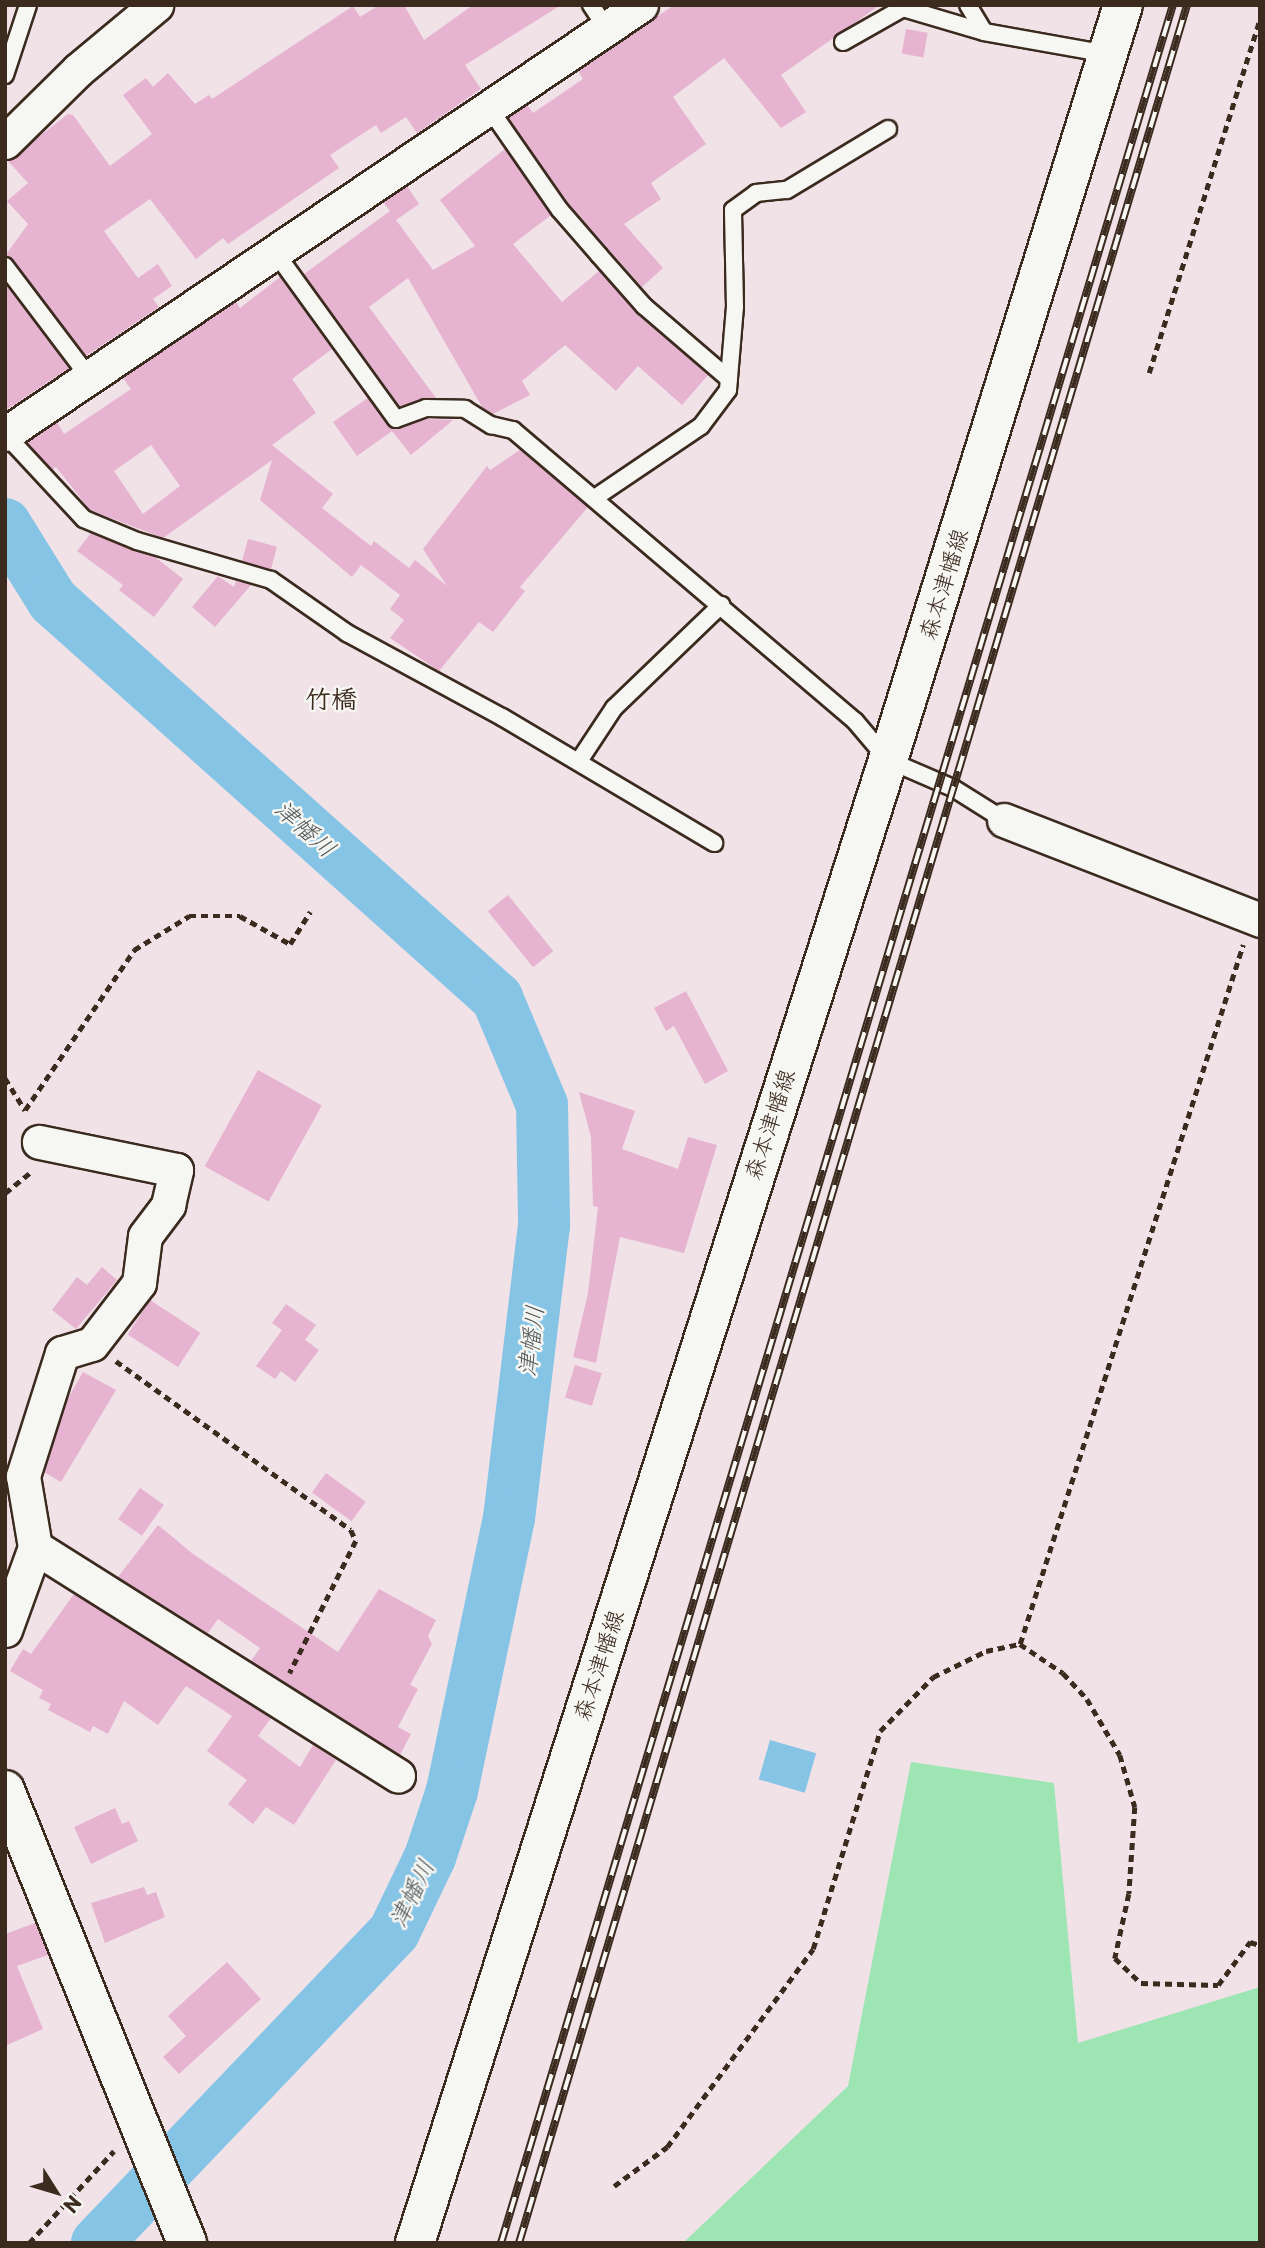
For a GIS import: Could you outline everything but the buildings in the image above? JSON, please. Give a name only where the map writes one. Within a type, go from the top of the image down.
[{"type":"main road","name":"森本津幡線","points":[[415,2243],[888,760],[1123,5]]},
{"type":"main road","points":[[5,1790],[141,2121],[185,2237]]},
{"type":"street","points":[[5,142],[79,70],[156,5]]},
{"type":"street","points":[[5,434],[489,108],[599,17],[641,5]]},
{"type":"street","points":[[1004,820],[1257,909]]},
{"type":"street","points":[[5,1630],[35,1547],[23,1476],[62,1353],[92,1344],[139,1283],[145,1236],[168,1206],[176,1170],[39,1142]]},
{"type":"street","points":[[35,1547],[398,1776]]},
{"type":"lane","points":[[5,75],[28,5]]},
{"type":"lane","points":[[968,5],[984,32]]},
{"type":"lane","points":[[843,42],[903,8],[984,32],[1108,54]]},
{"type":"lane","points":[[489,108],[522,160],[591,246],[644,306],[729,379]]},
{"type":"lane","points":[[596,497],[701,426],[728,390],[735,307],[733,210],[756,193],[787,190],[888,129]]},
{"type":"lane","points":[[275,252],[396,419],[426,408],[465,409],[491,425],[513,430],[596,497],[855,721],[888,760],[953,788],[1004,820]]},
{"type":"lane","points":[[5,266],[89,377]]},
{"type":"lane","points":[[5,434],[83,519],[137,541],[271,580],[347,633],[579,761],[714,843]]},
{"type":"lane","points":[[579,761],[614,708],[722,605]]},
{"type":"path","points":[[1149,373],[1260,18]]},
{"type":"path","points":[[1020,1644],[1257,909]]},
{"type":"path","points":[[5,1078],[25,1110],[134,950],[189,916],[240,916],[290,944],[310,912]]},
{"type":"path","points":[[92,1344],[351,1530],[356,1541],[277,1700]]},
{"type":"path","points":[[614,2186],[667,2147],[813,1949],[880,1731],[933,1677],[986,1651],[1020,1644],[1063,1673],[1087,1699],[1120,1755],[1135,1807],[1129,1894],[1115,1958],[1141,1983],[1218,1985],[1250,1942],[1260,1945]]},
{"type":"path","points":[[29,2243],[141,2121]]},
{"type":"green space","points":[[911,1762],[1054,1783],[1078,2043],[1260,1987],[1260,2243],[683,2243],[848,2086]]},
{"type":"water","points":[[770,1740],[816,1753],[805,1793],[759,1779]]},
{"type":"waterway","name":"津幡川","points":[[5,524],[53,601],[497,998],[542,1105],[544,1225],[509,1518],[452,1791],[430,1857],[394,1932],[97,2243]]},
{"type":"railway","points":[[501,2243],[1173,5]]},
{"type":"railway","points":[[519,2243],[1187,5]]},
{"type":"district","name":"竹橋","points":[[331,698]]}]
